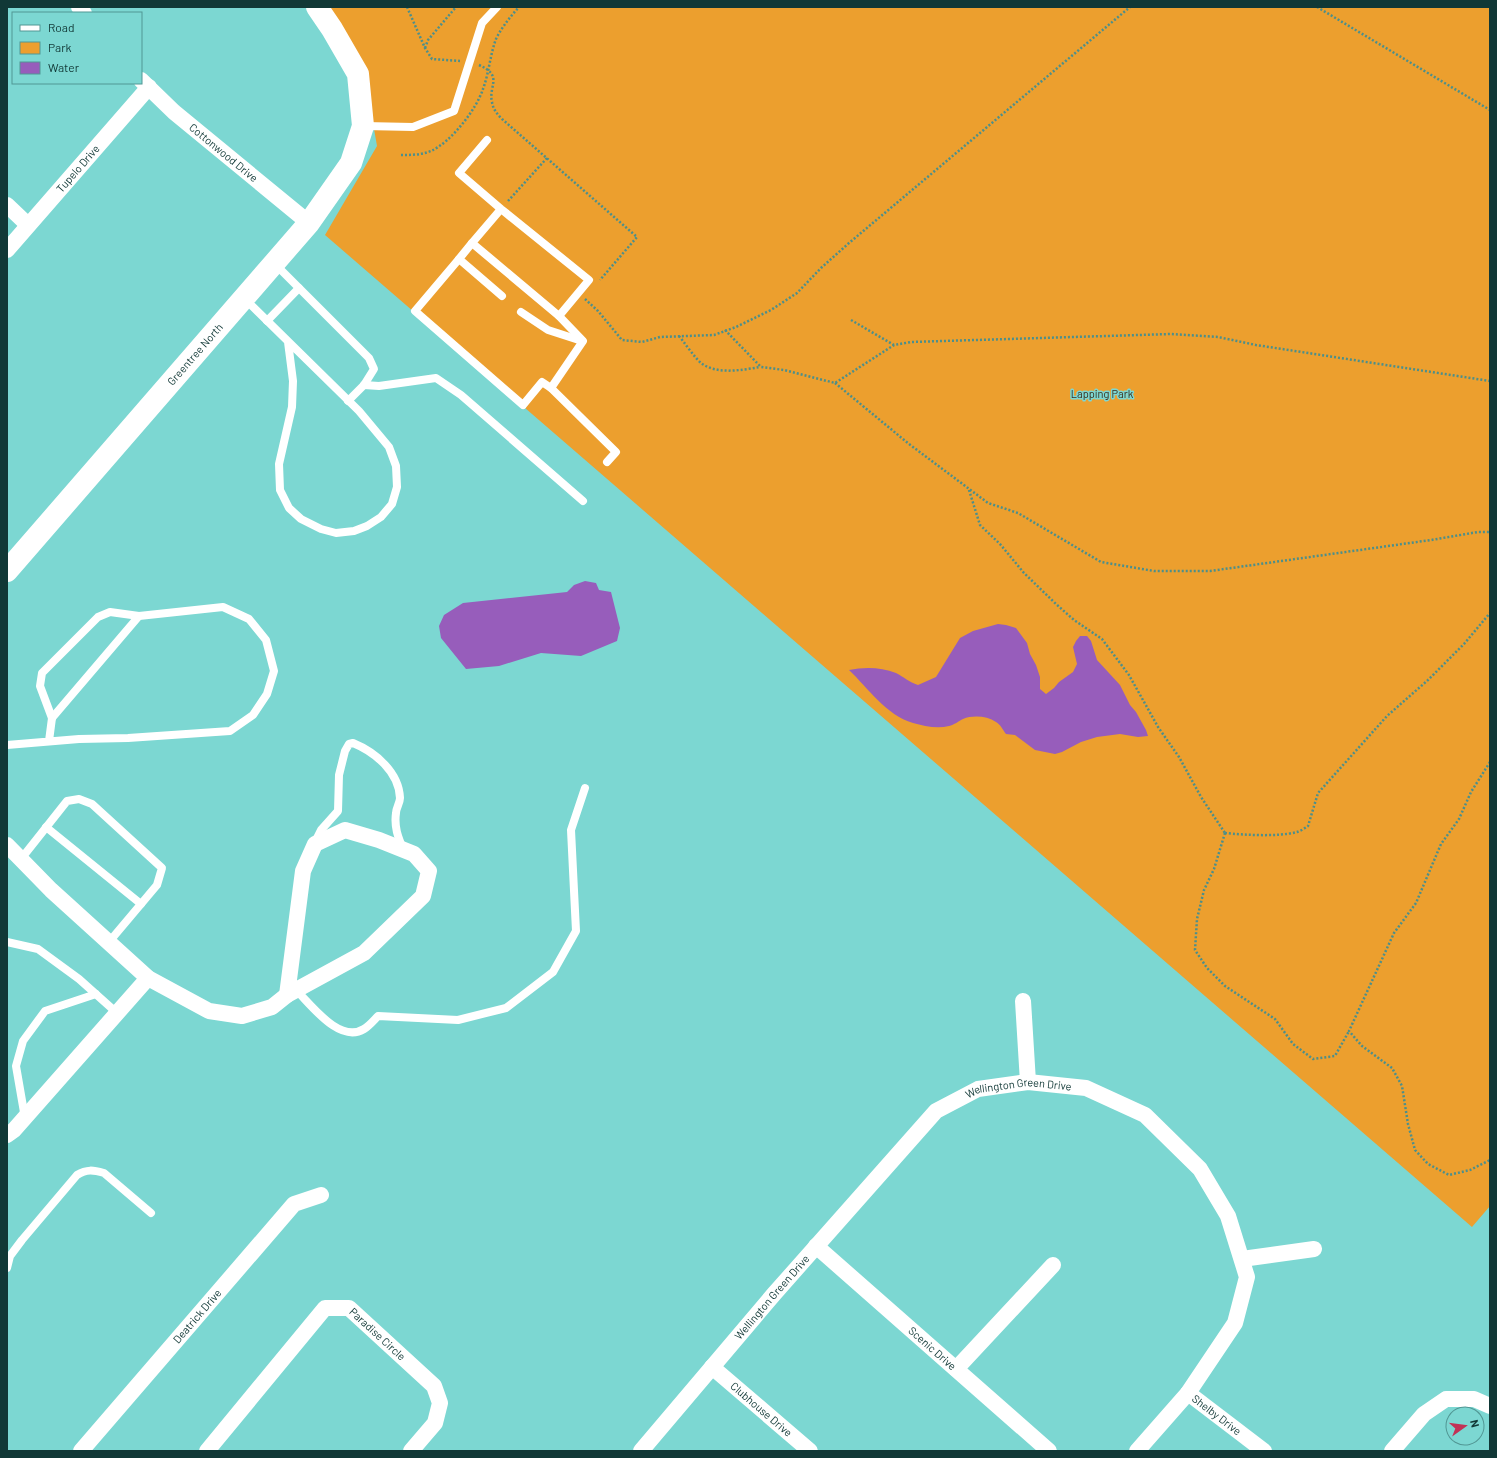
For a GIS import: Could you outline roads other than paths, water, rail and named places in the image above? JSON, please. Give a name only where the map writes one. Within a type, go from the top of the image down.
[{"type":"main road","points":[[317,7],[332,29],[358,74],[363,126]]},
{"type":"main road","name":"Greentree North","points":[[7,571],[309,223],[351,163],[363,126]]},
{"type":"street","name":"Cottonwood Drive","points":[[145,83],[174,112],[309,223]]},
{"type":"street","name":"Tupelo Drive","points":[[7,250],[145,83]]},
{"type":"street","points":[[7,205],[28,225]]},
{"type":"street","points":[[7,845],[51,890],[148,978],[209,1011],[242,1016],[272,1007],[291,993],[364,953],[423,896],[429,871],[414,854],[379,840],[345,830],[315,844],[303,871],[291,993]]},
{"type":"street","points":[[7,1135],[25,1118],[148,978]]},
{"type":"street","points":[[1023,1001],[1028,1082]]},
{"type":"street","name":"Wellington Green Drive","points":[[641,1451],[816,1246],[936,1110],[978,1089],[1028,1082],[1086,1088],[1145,1115],[1200,1170],[1228,1216],[1242,1259],[1247,1277],[1235,1323],[1188,1393],[1137,1451]]},
{"type":"street","name":"Deatrick Drive","points":[[81,1451],[294,1204],[321,1195]]},
{"type":"street","name":"Scenic Drive","points":[[816,1246],[1049,1451]]},
{"type":"street","points":[[1242,1259],[1314,1249]]},
{"type":"street","points":[[956,1369],[1053,1265]]},
{"type":"street","name":"Paradise Circle","points":[[206,1451],[325,1308],[349,1308],[434,1386],[440,1403],[435,1422],[411,1451]]},
{"type":"street","name":"Clubhouse Drive","points":[[712,1367],[810,1451]]},
{"type":"street","name":"Shelby Drive","points":[[1188,1393],[1264,1451]]},
{"type":"street","points":[[1392,1451],[1424,1414],[1446,1399],[1474,1400],[1490,1406]]},
{"type":"lane","points":[[363,126],[414,127],[454,111],[482,23],[497,7]]},
{"type":"lane","points":[[486,140],[459,173],[589,280],[559,316]]},
{"type":"lane","points":[[501,209],[415,311],[523,405],[542,382],[551,388],[616,452],[607,462]]},
{"type":"lane","points":[[472,243],[559,316],[583,341]]},
{"type":"lane","points":[[459,259],[502,296]]},
{"type":"lane","points":[[274,263],[369,358],[374,369],[364,385],[348,401]]},
{"type":"lane","points":[[267,321],[299,288]]},
{"type":"lane","points":[[244,298],[359,411],[388,447],[396,466],[397,487],[392,504],[381,517],[367,526],[354,531],[336,533],[321,529],[301,519],[289,508],[280,490],[279,464],[292,407],[293,381],[288,342]]},
{"type":"lane","points":[[521,312],[548,330],[583,341]]},
{"type":"lane","points":[[551,388],[583,341]]},
{"type":"lane","points":[[364,385],[379,386],[436,378],[461,395],[583,501]]},
{"type":"lane","points":[[7,745],[49,741],[128,738],[230,731],[254,715],[267,694],[274,671],[266,640],[249,618],[223,607],[139,616],[110,612],[98,617],[42,673],[40,686],[52,718],[49,741]]},
{"type":"lane","points":[[52,718],[139,616]]},
{"type":"lane","points":[[315,844],[321,830],[338,811],[340,775],[345,751],[350,744],[353,743],[370,752],[379,759],[388,768],[395,779],[400,798],[396,813],[395,831],[403,850]]},
{"type":"lane","points":[[291,993],[334,1026],[348,1033],[365,1029],[378,1016],[458,1020],[506,1008],[553,972],[576,931],[571,830],[585,788]]},
{"type":"lane","points":[[21,859],[67,801],[79,799],[92,804],[162,868],[157,885],[108,942]]},
{"type":"lane","points":[[46,827],[141,904]]},
{"type":"lane","points":[[7,942],[38,949],[79,979],[117,1013]]},
{"type":"lane","points":[[25,1118],[16,1066],[23,1041],[45,1012],[96,994]]},
{"type":"lane","points":[[7,1268],[10,1256],[22,1240],[77,1175],[85,1170],[104,1172],[151,1213]]},
{"type":"water","points":[[585,581],[596,583],[599,590],[611,592],[620,628],[617,641],[581,656],[541,653],[499,666],[466,669],[441,638],[439,626],[444,615],[463,603],[567,592],[574,585]]},
{"type":"water","points":[[998,624],[1016,628],[1027,643],[1040,677],[1040,689],[1046,694],[1073,672],[1077,664],[1073,647],[1080,636],[1087,636],[1091,641],[1097,660],[1120,685],[1148,736],[1138,737],[1120,734],[1097,737],[1081,742],[1055,754],[1035,750],[1015,735],[1006,734],[997,723],[984,717],[963,719],[953,725],[944,727],[922,725],[903,719],[894,714],[878,700],[849,670],[867,668],[884,670],[896,673],[918,685],[936,677],[960,638],[973,631]]},
{"type":"park label","name":"Lapping Park","points":[[1102,394]]}]
